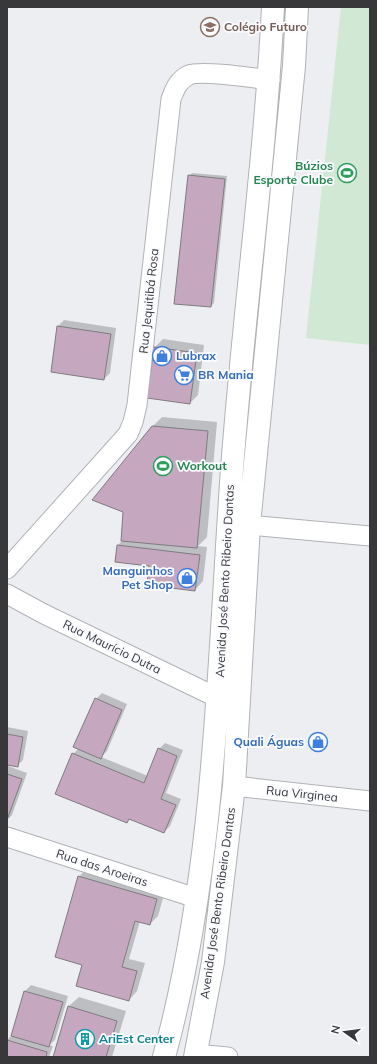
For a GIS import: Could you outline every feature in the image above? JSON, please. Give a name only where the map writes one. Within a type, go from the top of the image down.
[{"type":"main road","name":"Avenida José Bento Ribeiro Dantas","points":[[164,1057],[175,1015],[196,898],[212,778],[231,481],[270,80],[273,7]]},
{"type":"main road","name":"Avenida José Bento Ribeiro Dantas","points":[[195,1055],[213,962],[234,786],[249,525],[294,74],[297,7]]},
{"type":"street","name":"Rua Jequitibá Rosa","points":[[7,569],[128,434],[133,422],[137,405],[171,99],[177,84],[190,75],[207,74],[270,80]]},
{"type":"street","points":[[249,525],[370,536]]},
{"type":"street","name":"Rua Maurício Dutra","points":[[7,594],[44,614],[218,698]]},
{"type":"street","name":"Rua Virginea","points":[[234,786],[370,801]]},
{"type":"street","name":"Rua das Aroeiras","points":[[7,837],[196,898]]},
{"type":"street","points":[[195,1055],[228,1057]]},
{"type":"green space","name":"Búzios Esporte Clube","points":[[341,7],[370,7],[370,345],[306,338]]},
{"type":"building","points":[[188,175],[225,179],[211,307],[174,304]]},
{"type":"building","points":[[57,326],[111,334],[104,380],[51,372]]},
{"type":"building","points":[[154,347],[197,353],[190,404],[147,398]]},
{"type":"building","name":"Workout","points":[[152,426],[208,431],[197,548],[121,541],[123,512],[92,500]]},
{"type":"building","points":[[117,545],[200,555],[195,591],[147,585],[149,566],[115,562]]},
{"type":"building","points":[[95,698],[122,710],[101,759],[73,747]]},
{"type":"building","points":[[7,734],[23,737],[18,767],[7,765]]},
{"type":"building","points":[[158,748],[177,756],[161,799],[176,805],[164,833],[129,819],[127,823],[55,794],[72,753],[144,783]]},
{"type":"building","points":[[7,774],[22,779],[7,820]]},
{"type":"building","points":[[78,876],[157,899],[150,925],[135,921],[122,967],[137,971],[129,1001],[76,986],[82,965],[55,957]]},
{"type":"building","points":[[24,991],[63,1002],[49,1047],[11,1036]]},
{"type":"building","name":"AriEst Center","points":[[68,1006],[117,1021],[106,1057],[53,1057]]},
{"type":"building","points":[[7,1040],[47,1052],[46,1057],[7,1057]]},
{"type":"place","name":"Colégio Futuro","points":[[210,27]]},
{"type":"place","name":"Búzios Esporte Clube","points":[[347,173]]},
{"type":"place","name":"Lubrax","points":[[162,356]]},
{"type":"place","name":"BR Mania","points":[[184,375]]},
{"type":"place","name":"Workout","points":[[163,466]]},
{"type":"place","name":"Manguinhos Pet Shop","points":[[187,578]]},
{"type":"place","name":"Quali Águas","points":[[318,742]]},
{"type":"place","name":"AriEst Center","points":[[85,1039]]}]
